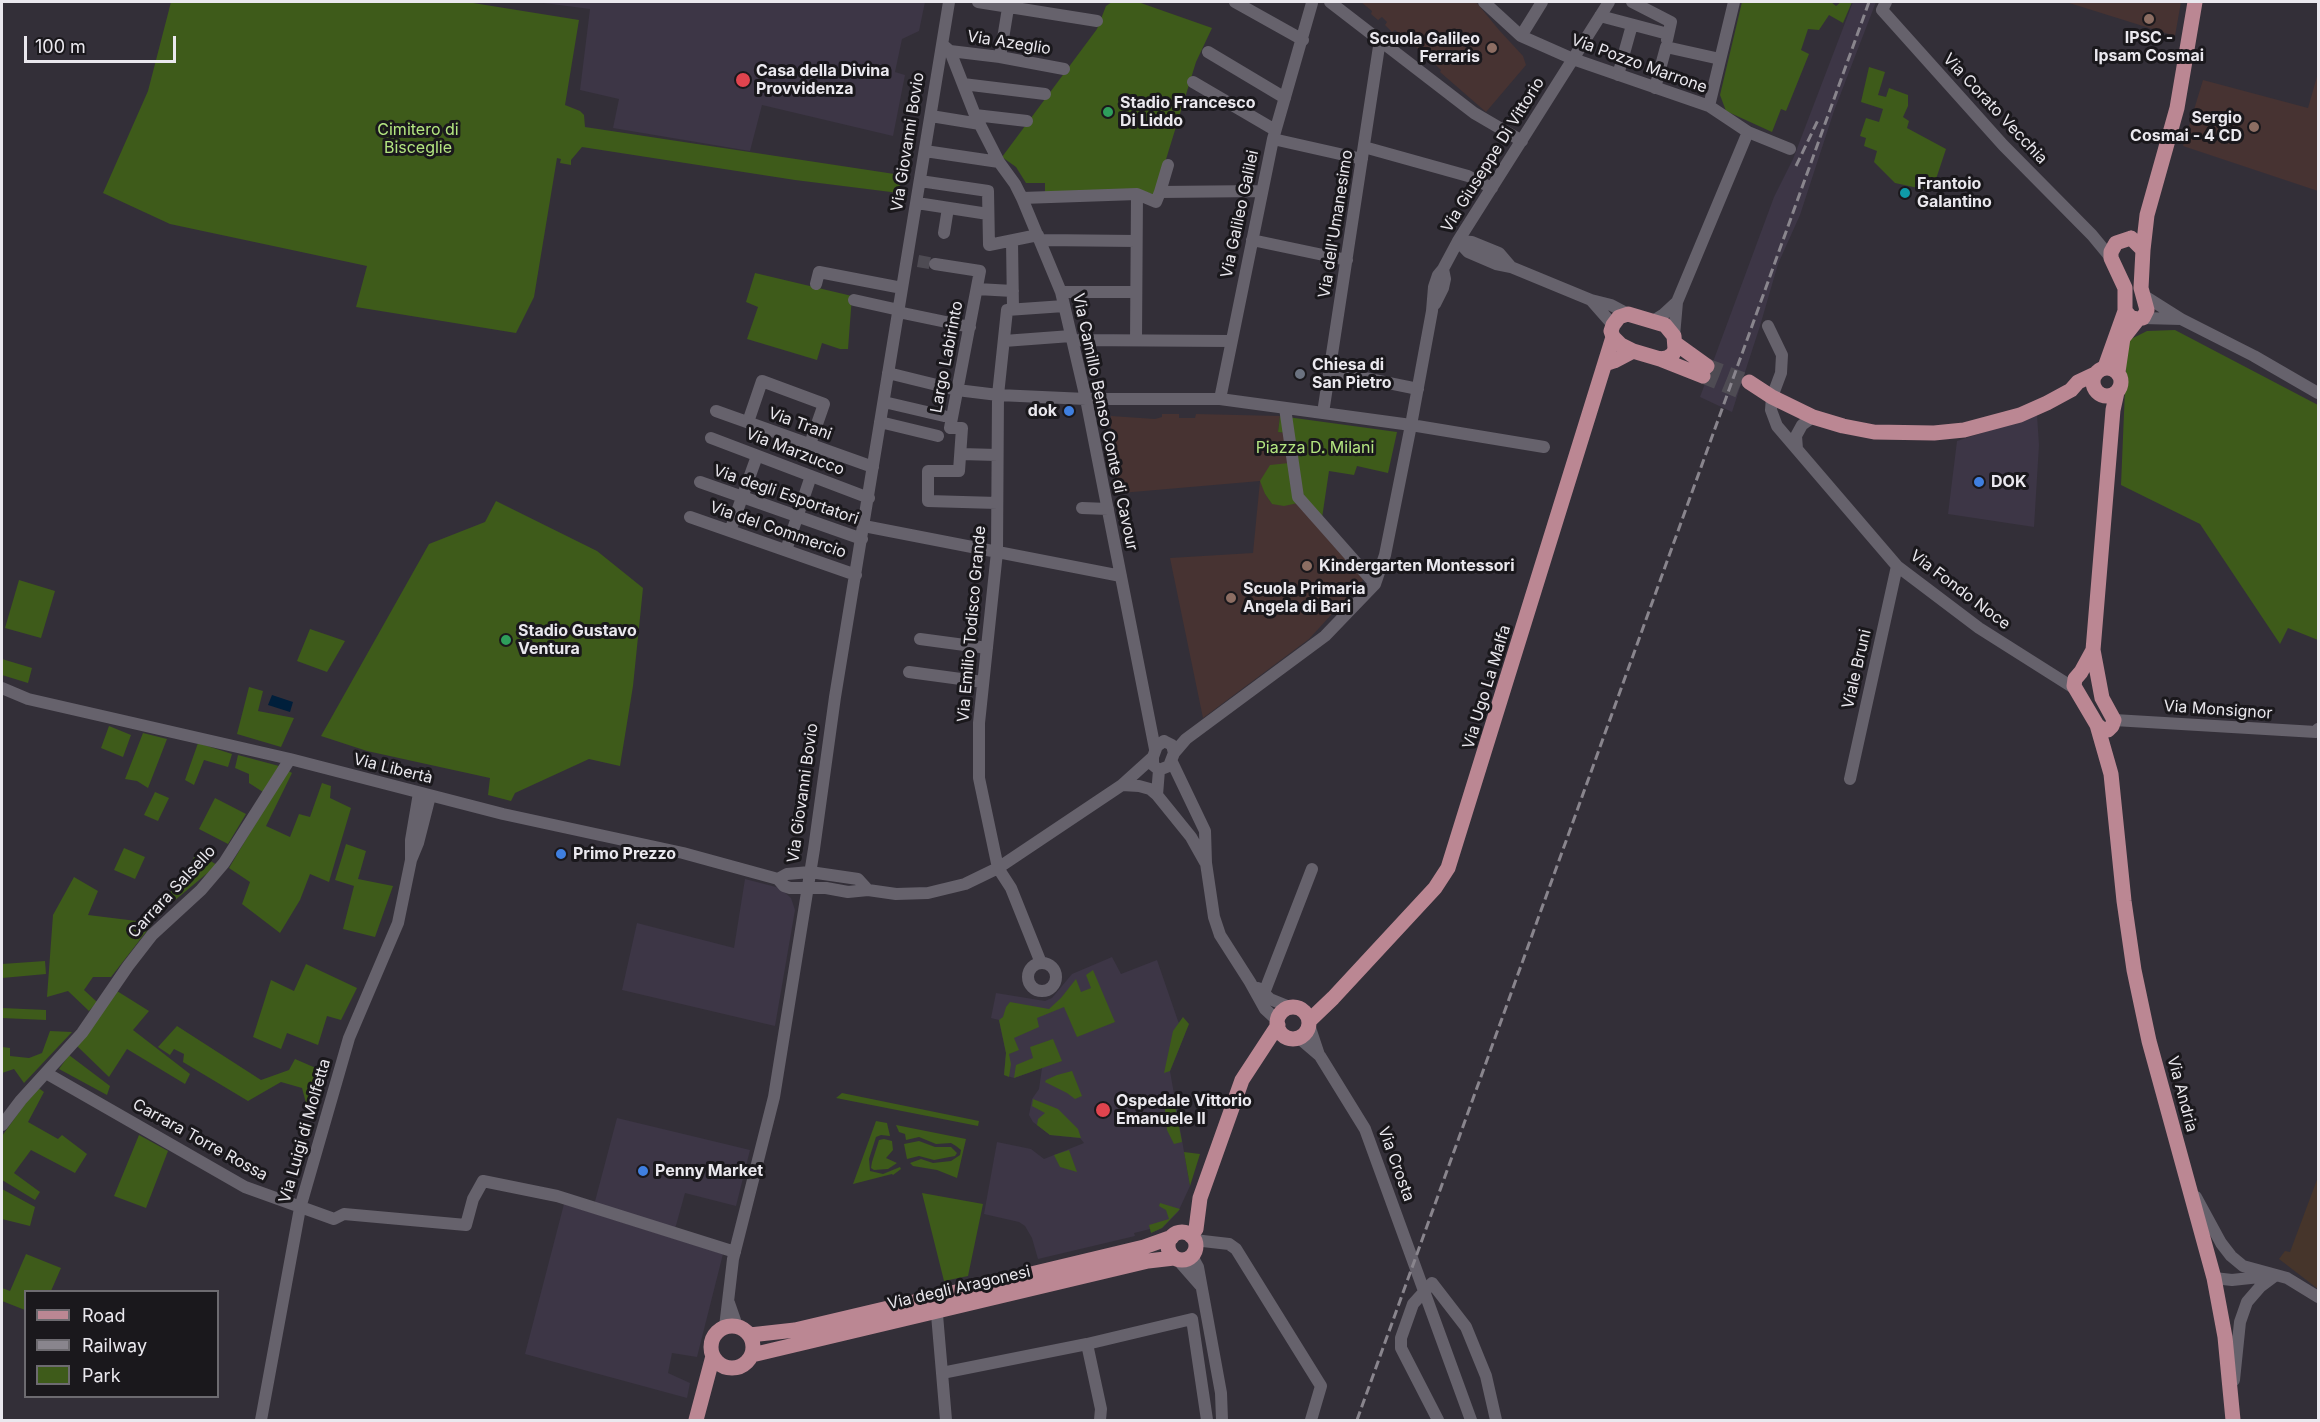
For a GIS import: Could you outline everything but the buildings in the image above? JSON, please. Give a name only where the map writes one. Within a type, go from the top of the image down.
[{"type":"main road","points":[[2097,726],[2106,730],[2114,722],[2102,698],[2092,650],[2113,410],[2106,393],[2093,383],[2106,371],[2123,338],[2147,310],[2141,271],[2147,215],[2177,108],[2195,2]]},
{"type":"main road","points":[[2106,371],[2125,311],[2125,288],[2111,258],[2113,247],[2147,215]]},
{"type":"main road","points":[[2123,239],[2135,241],[2143,250]]},
{"type":"main road","points":[[2125,311],[2131,318],[2141,319]]},
{"type":"main road","points":[[1628,314],[1653,321],[1665,325],[1675,340],[1705,371],[1633,351],[1621,345],[1613,331],[1619,317],[1628,314]]},
{"type":"main road","name":"Via Ugo La Malfa","points":[[1293,1028],[1343,987],[1435,888],[1448,868],[1605,364],[1613,331]]},
{"type":"main road","points":[[1660,359],[1673,354],[1675,340]]},
{"type":"main road","points":[[1605,364],[1633,351]]},
{"type":"main road","points":[[1747,387],[1813,417],[1843,426],[1874,432],[1934,433],[1964,430],[2020,415],[2071,390],[2078,382],[2106,371]]},
{"type":"main road","points":[[2071,390],[2106,393],[2122,380],[2106,371]]},
{"type":"main road","points":[[2077,690],[2074,680],[2081,672],[2092,650]]},
{"type":"main road","points":[[2081,672],[2091,669],[2099,676]]},
{"type":"main road","name":"Via Fondo Noce","points":[[2077,690],[2086,702],[2097,726]]},
{"type":"main road","name":"Via Andria","points":[[2114,722],[2111,774],[2124,902],[2134,970],[2149,1041],[2214,1278],[2225,1337],[2233,1420]]},
{"type":"main road","name":"Via Andria","points":[[2097,726],[2111,774]]},
{"type":"main road","points":[[1293,1028],[1281,1013],[1317,1000],[1343,987]]},
{"type":"main road","points":[[1187,1250],[1196,1229],[1200,1198],[1242,1080],[1256,1057],[1293,1028],[1306,1014],[1294,1008]]},
{"type":"main road","points":[[1187,1250],[1169,1251],[1173,1236],[1200,1198]]},
{"type":"main road","points":[[1173,1236],[1183,1233],[1187,1250]]},
{"type":"main road","name":"Via degli Aragonesi","points":[[752,1355],[1144,1247],[1173,1236]]},
{"type":"main road","name":"Via degli Aragonesi","points":[[737,1329],[795,1330],[937,1305],[1148,1261],[1187,1250]]},
{"type":"main road","points":[[737,1329],[714,1336],[711,1349],[713,1356],[719,1364],[727,1368],[742,1366],[752,1355]]},
{"type":"main road","name":"Via Giovanni Bovio","points":[[737,1329],[753,1342],[752,1355]]},
{"type":"main road","points":[[698,1415],[713,1356]]},
{"type":"main road","points":[[698,1415],[727,1368]]},
{"type":"street","name":"Via Giovanni Bovio","points":[[737,1329],[727,1299],[734,1256],[774,1098],[902,288],[913,260],[917,203],[931,116],[946,48],[949,2]]},
{"type":"street","points":[[978,2],[1008,4],[1097,21]]},
{"type":"street","points":[[1235,2],[1303,40]]},
{"type":"street","name":"Via Galileo Galilei","points":[[1220,399],[1274,134],[1315,2]]},
{"type":"street","points":[[1330,2],[1474,113],[1522,141]]},
{"type":"street","name":"Via Pozzo Marrone","points":[[1484,2],[1521,36],[1573,59],[1709,106],[1749,132],[1790,149]]},
{"type":"street","points":[[1521,36],[1542,2]]},
{"type":"street","name":"Via Giuseppe Di Vittorio","points":[[808,887],[848,892],[868,890],[896,894],[928,893],[965,884],[998,868],[1126,782],[1325,636],[1375,584],[1385,555],[1432,311],[1445,279],[1443,269],[1458,241],[1609,2]]},
{"type":"street","points":[[1632,2],[1668,34]]},
{"type":"street","points":[[1709,106],[1734,2]]},
{"type":"street","name":"Via Corato Vecchia","points":[[1886,2],[1882,10],[2003,145],[2092,235],[2111,258]]},
{"type":"street","points":[[1000,57],[1008,4]]},
{"type":"street","points":[[1600,16],[1668,34],[1720,59]]},
{"type":"street","points":[[1618,75],[1632,25]]},
{"type":"street","points":[[1655,88],[1668,34]]},
{"type":"street","name":"Via dell'Umanesimo","points":[[1323,413],[1380,40]]},
{"type":"street","name":"Via Azeglio","points":[[946,48],[1064,69]]},
{"type":"street","name":"Via Camillo Benso Conte di Cavour","points":[[946,48],[977,119],[999,162],[1022,198],[1040,237],[1060,292],[1086,399],[1150,723],[1163,755],[1205,831],[1206,863],[1214,917],[1220,935],[1251,981]]},
{"type":"street","points":[[1208,52],[1285,99]]},
{"type":"street","points":[[1193,82],[1274,134],[1468,176],[1492,188]]},
{"type":"street","points":[[963,84],[1045,94]]},
{"type":"street","points":[[931,116],[1027,121]]},
{"type":"street","points":[[1675,340],[1677,302],[1749,132]]},
{"type":"street","points":[[925,152],[999,162]]},
{"type":"street","points":[[1022,198],[1137,194],[1156,202],[1168,165]]},
{"type":"street","points":[[921,181],[988,191],[988,245],[1040,237],[1136,242]]},
{"type":"street","points":[[1160,192],[1262,191]]},
{"type":"street","points":[[1136,340],[1137,194]]},
{"type":"street","points":[[917,203],[988,214]]},
{"type":"street","points":[[944,232],[948,208]]},
{"type":"street","points":[[2092,235],[2123,239]]},
{"type":"street","points":[[1252,240],[1347,260]]},
{"type":"street","name":"Via Emilio Todisco Grande","points":[[1012,241],[1013,291],[998,395],[997,552],[979,723],[979,778],[998,868],[1011,888],[1041,963]]},
{"type":"street","points":[[1458,241],[1472,242],[1499,253],[1511,267],[1590,300],[1611,305],[1628,314]]},
{"type":"street","name":"Largo Labirinto","points":[[935,264],[980,271],[950,428],[962,428],[961,454]]},
{"type":"street","points":[[816,284],[819,272],[902,288]]},
{"type":"street","name":"Largo Labirinto","points":[[977,290],[1013,291]]},
{"type":"street","points":[[1060,292],[1136,292]]},
{"type":"street","points":[[2143,295],[2181,319],[2319,393]]},
{"type":"street","points":[[854,300],[970,327]]},
{"type":"street","points":[[1590,300],[1613,331]]},
{"type":"street","points":[[1653,321],[1677,302]]},
{"type":"street","points":[[1010,309],[1064,306]]},
{"type":"street","points":[[2141,319],[2181,319]]},
{"type":"street","points":[[1768,326],[1782,356],[1781,373],[1772,397]]},
{"type":"street","points":[[1004,341],[1072,338],[1232,341]]},
{"type":"street","points":[[1330,371],[1418,389]]},
{"type":"street","points":[[888,373],[957,390],[998,395],[1086,399],[1220,399],[1411,425],[1544,447]]},
{"type":"street","points":[[2286,374],[2305,377],[2319,384]]},
{"type":"street","points":[[748,422],[762,381],[824,404],[810,444]]},
{"type":"street","name":"Via Fondo Noce","points":[[1772,397],[1771,410],[1777,426],[1897,566],[1979,628],[2077,690]]},
{"type":"street","points":[[884,402],[944,416]]},
{"type":"street","points":[[1285,408],[1298,497],[1375,584]]},
{"type":"street","name":"Via Trani","points":[[716,411],[873,467]]},
{"type":"street","points":[[1797,449],[1796,436],[1802,425],[1813,417]]},
{"type":"street","points":[[880,422],[938,436]]},
{"type":"street","name":"Via Marzucco","points":[[711,438],[869,498]]},
{"type":"street","points":[[997,455],[961,454],[959,471],[928,471],[928,501],[998,503]]},
{"type":"street","points":[[730,531],[757,456]]},
{"type":"street","points":[[786,550],[811,476]]},
{"type":"street","name":"Via degli Esportatori","points":[[700,482],[862,539]]},
{"type":"street","points":[[1082,508],[1108,509]]},
{"type":"street","name":"Via del Commercio","points":[[690,517],[856,575]]},
{"type":"street","points":[[864,526],[1121,576]]},
{"type":"street","name":"Viale Bruni","points":[[1850,779],[1897,566]]},
{"type":"street","points":[[920,639],[987,648]]},
{"type":"street","points":[[909,672],[983,682]]},
{"type":"street","name":"Via Libertà","points":[[2,688],[28,699],[290,759],[425,795],[683,853],[778,879],[784,886],[790,888],[808,887]]},
{"type":"street","name":"Via Monsignor","points":[[2114,722],[2317,731]]},
{"type":"street","points":[[1157,795],[1163,755]]},
{"type":"street","name":"Carrara Salsello","points":[[2,1125],[21,1100],[82,1033],[128,966],[153,935],[201,890],[224,863],[290,759]]},
{"type":"street","points":[[1126,782],[1150,789],[1157,795]]},
{"type":"street","name":"Via Luigi di Molfetta","points":[[261,1420],[300,1208],[349,1038],[398,923],[411,860],[411,840],[425,795]]},
{"type":"street","name":"Via Camillo Benso Conte di Cavour","points":[[1157,795],[1191,837],[1206,863]]},
{"type":"street","points":[[1264,993],[1312,869]]},
{"type":"street","name":"Via Giuseppe Di Vittorio","points":[[810,872],[858,879],[868,890]]},
{"type":"street","name":"Via Libertà","points":[[778,879],[787,874],[810,872]]},
{"type":"street","points":[[1251,981],[1270,999],[1294,1008]]},
{"type":"street","points":[[1251,981],[1265,1009],[1293,1028]]},
{"type":"street","name":"Via Crosta","points":[[1293,1028],[1320,1056],[1365,1129],[1471,1420]]},
{"type":"street","name":"Carrara Torre Rossa","points":[[46,1072],[245,1187],[334,1219],[344,1214],[466,1226],[473,1199],[483,1181],[557,1196],[734,1256]]},
{"type":"street","points":[[2187,1182],[2221,1243],[2242,1266]]},
{"type":"street","points":[[1222,1420],[1221,1393],[1201,1286],[1187,1250],[1217,1243],[1229,1244],[1236,1249],[1321,1386],[1311,1420]]},
{"type":"street","points":[[2214,1278],[2229,1268],[2242,1266],[2296,1283],[2319,1297]]},
{"type":"street","points":[[2214,1278],[2232,1281],[2276,1275]]},
{"type":"street","points":[[2232,1398],[2240,1322],[2247,1302],[2260,1287],[2276,1275]]},
{"type":"street","points":[[1438,1420],[1401,1348],[1401,1338],[1413,1304],[1432,1283],[1466,1327],[1486,1376],[1496,1420]]},
{"type":"street","points":[[937,1305],[946,1420]]},
{"type":"street","points":[[942,1373],[1087,1344],[1192,1319],[1207,1420]]},
{"type":"street","points":[[1087,1344],[1101,1409],[1100,1420]]},
{"type":"shaded area","name":"Casa della Divina Provvidenza","points":[[536,2],[925,2],[919,31],[902,39],[895,72],[905,75],[893,136],[762,105],[750,151],[613,128],[619,99],[580,90],[590,9]]},
{"type":"shaded area","points":[[1361,2],[1476,2],[1523,56],[1526,65],[1486,112],[1440,72],[1441,70],[1423,53],[1395,30],[1392,32],[1385,25],[1387,22],[1382,17],[1378,20],[1371,14],[1372,11]]},
{"type":"shaded area","points":[[1853,2],[1876,2],[1834,111],[1800,215],[1778,264],[1732,412],[1700,397],[1774,197],[1793,159]]},
{"type":"shaded area","name":"IPSC - Ipsam Cosmai","points":[[2066,2],[2181,2],[2175,36]]},
{"type":"shaded area","name":"Sergio Cosmai - 4 CD","points":[[2318,73],[2318,191],[2183,146],[2203,80],[2308,108]]},
{"type":"shaded area","points":[[1162,414],[1179,414],[1179,418],[1195,418],[1196,414],[1280,416],[1278,432],[1286,433],[1289,463],[1264,486],[1265,494],[1272,504],[1298,503],[1364,579],[1309,639],[1203,718],[1170,558],[1253,553],[1260,481],[1121,493],[1111,454],[1111,416],[1155,419],[1162,417]]},
{"type":"shaded area","points":[[2037,415],[2039,445],[2034,527],[1948,514],[1957,441]]},
{"type":"shaded area","points":[[745,879],[780,888],[791,898],[795,910],[775,1026],[622,990],[637,923],[734,948]]},
{"type":"shaded area","name":"Ospedale Vittorio Emanuele II","points":[[1112,957],[1121,974],[1157,960],[1178,1021],[1185,1034],[1170,1071],[1190,1186],[1178,1212],[1162,1228],[1151,1233],[1150,1229],[1134,1233],[1135,1236],[1038,1259],[1032,1238],[1025,1226],[1019,1222],[984,1214],[997,1142],[1031,1149],[1044,1159],[1084,1143],[1080,1138],[1050,1135],[1033,1122],[1029,1115],[1032,1099],[1039,1089],[1042,1068],[1014,1078],[1004,1075],[1006,1053],[999,1020],[991,1018],[996,993],[1045,1001],[1052,998],[1072,974]]},
{"type":"shaded area","points":[[617,1118],[750,1150],[736,1206],[685,1193],[675,1229],[593,1209]]},
{"type":"shaded area","points":[[2318,1177],[2318,1289],[2279,1259],[2285,1251],[2290,1252]]},
{"type":"shaded area","points":[[564,1204],[723,1254],[697,1357],[672,1353],[668,1373],[690,1383],[687,1398],[525,1354]]},
{"type":"green space","name":"Cimitero di Bisceglie","points":[[171,2],[467,2],[579,20],[565,105],[584,115],[585,127],[901,175],[899,193],[795,180],[582,147],[571,160],[571,165],[560,163],[561,159],[557,158],[534,297],[516,333],[356,307],[367,266],[170,224],[103,193],[148,91]]},
{"type":"green space","name":"Stadio Francesco Di Liddo","points":[[1112,2],[1138,2],[1212,28],[1196,62],[1155,195],[1140,190],[1045,193],[1045,183],[1026,183],[1016,167],[1002,157],[1097,29],[1106,6]]},
{"type":"green space","points":[[1742,2],[1831,2],[1836,6],[1841,2],[1852,2],[1843,23],[1829,15],[1819,30],[1808,29],[1801,50],[1809,54],[1786,111],[1781,109],[1772,132],[1726,111],[1720,95]]},
{"type":"green space","points":[[1869,67],[1885,72],[1878,95],[1886,97],[1889,88],[1908,95],[1908,106],[1903,117],[1909,121],[1907,128],[1946,149],[1932,191],[1895,183],[1874,162],[1877,151],[1864,146],[1866,138],[1860,136],[1866,118],[1879,122],[1883,109],[1861,102]]},
{"type":"green space","points":[[755,273],[852,296],[848,349],[822,343],[817,360],[747,339],[758,307],[746,302]]},
{"type":"green space","points":[[2175,330],[2318,405],[2318,640],[2288,628],[2280,644],[2200,524],[2121,485],[2127,341],[2147,331]]},
{"type":"green space","name":"Piazza D. Milani","points":[[1280,416],[1397,432],[1388,473],[1357,466],[1354,475],[1329,471],[1322,518],[1298,503],[1284,506],[1272,504],[1260,481],[1270,465],[1289,463],[1286,433],[1278,432]]},
{"type":"green space","name":"Stadio Gustavo Ventura","points":[[496,501],[597,551],[643,588],[633,686],[620,766],[589,759],[515,793],[511,801],[488,795],[490,778],[367,751],[321,736],[429,544],[485,522]]},
{"type":"green space","points":[[19,580],[55,591],[41,638],[5,628]]},
{"type":"green space","points":[[310,629],[345,641],[327,672],[297,661]]},
{"type":"green space","points":[[2,659],[32,668],[28,683],[2,675]]},
{"type":"green space","points":[[249,687],[263,691],[258,711],[294,718],[281,747],[237,734]]},
{"type":"green space","points":[[109,726],[131,735],[123,757],[101,748]]},
{"type":"green space","points":[[143,733],[167,739],[148,788],[137,781],[125,779]]},
{"type":"green space","points":[[198,743],[232,754],[228,767],[204,760],[194,785],[185,780]]},
{"type":"green space","points":[[238,755],[279,766],[263,792],[249,783],[249,774],[235,768]]},
{"type":"green space","points":[[287,770],[292,773],[266,826],[290,837],[299,814],[310,817],[322,783],[331,786],[330,798],[351,808],[329,882],[310,874],[300,900],[280,933],[242,904],[250,882],[229,868]]},
{"type":"green space","points":[[155,792],[169,798],[158,821],[144,815]]},
{"type":"green space","points":[[215,798],[246,814],[228,844],[199,829]]},
{"type":"green space","points":[[346,844],[366,851],[358,879],[393,886],[375,937],[343,929],[354,886],[335,880]]},
{"type":"green space","points":[[124,848],[145,857],[135,879],[114,870]]},
{"type":"green space","points":[[196,852],[217,865],[174,901],[168,895],[188,871]]},
{"type":"green space","points":[[74,877],[98,891],[88,915],[153,923],[111,977],[93,977],[84,990],[97,1002],[89,1011],[68,991],[47,997],[53,915]]},
{"type":"green space","points":[[45,961],[46,974],[2,978],[2,964]]},
{"type":"green space","points":[[306,964],[357,988],[341,1020],[327,1016],[318,1045],[287,1033],[281,1049],[253,1037],[271,980],[294,991]]},
{"type":"green space","points":[[1093,970],[1115,1022],[1077,1037],[1064,1007],[1037,1018],[1039,1027],[1014,1038],[1019,1050],[1009,1054],[1011,1064],[1009,1077],[1004,1075],[1006,1053],[999,1020],[1003,1017],[1010,1002],[1049,1009],[1076,979],[1081,992],[1091,988],[1086,975]]},
{"type":"green space","points":[[117,991],[149,1011],[133,1030],[190,1074],[185,1084],[127,1049],[109,1077],[76,1045]]},
{"type":"green space","points":[[2,1008],[46,1010],[46,1020],[2,1018]]},
{"type":"green space","points":[[1183,1017],[1189,1024],[1170,1071],[1164,1073],[1173,1031]]},
{"type":"green space","points":[[177,1026],[261,1080],[289,1070],[295,1059],[325,1072],[315,1109],[306,1103],[302,1088],[281,1082],[248,1101],[183,1062],[184,1054],[174,1049],[170,1055],[158,1047]]},
{"type":"green space","points":[[50,1031],[72,1032],[24,1083],[14,1069],[2,1073],[2,1047],[10,1048],[10,1056],[29,1058],[42,1053]]},
{"type":"green space","points":[[1053,1039],[1062,1061],[1014,1078],[1016,1065],[1033,1058],[1030,1047]]},
{"type":"green space","points":[[69,1055],[110,1086],[107,1095],[59,1069]]},
{"type":"green space","points":[[1072,1071],[1082,1096],[1075,1099],[1045,1082],[1057,1075]]},
{"type":"green space","points":[[37,1087],[44,1092],[28,1122],[58,1139],[62,1135],[87,1154],[75,1173],[31,1150],[14,1173],[40,1192],[35,1200],[2,1180],[2,1136]]},
{"type":"green space","points":[[842,1093],[979,1121],[978,1126],[836,1098]]},
{"type":"green space","points":[[1033,1099],[1058,1109],[1078,1129],[1081,1138],[1050,1135],[1037,1125],[1038,1119],[1045,1113],[1032,1106]]},
{"type":"green space","points":[[1174,1100],[1182,1142],[1174,1144],[1167,1130],[1164,1101]]},
{"type":"green space","points":[[876,1121],[887,1123],[890,1136],[876,1137],[869,1159],[870,1171],[883,1174],[900,1167],[901,1169],[893,1175],[853,1184]]},
{"type":"green space","points":[[896,1125],[966,1139],[957,1178],[937,1170],[913,1166],[910,1163],[921,1159],[933,1163],[951,1161],[960,1155],[961,1150],[951,1143],[936,1144],[919,1137],[906,1140],[905,1134],[899,1132]]},
{"type":"green space","points":[[139,1135],[168,1151],[146,1208],[114,1196]]},
{"type":"green space","points":[[879,1140],[892,1141],[893,1150],[886,1158],[897,1163],[888,1169],[874,1170],[871,1168],[872,1162]]},
{"type":"green space","points":[[919,1141],[935,1147],[951,1147],[957,1153],[955,1156],[934,1160],[919,1156],[907,1159],[904,1144]]},
{"type":"green space","points":[[1069,1150],[1077,1172],[1060,1167],[1054,1155]]},
{"type":"green space","points":[[1184,1152],[1200,1154],[1190,1186]]},
{"type":"green space","points":[[2,1189],[35,1207],[30,1226],[2,1219]]},
{"type":"green space","points":[[922,1193],[983,1204],[968,1276],[944,1281]]},
{"type":"green space","points":[[1160,1203],[1180,1209],[1162,1228],[1151,1233],[1149,1225],[1169,1219],[1166,1210],[1159,1206]]},
{"type":"green space","points":[[26,1254],[61,1268],[51,1290],[24,1290],[24,1310],[2,1301],[2,1288],[10,1291]]},
{"type":"water","points":[[272,695],[293,702],[290,712],[268,705]]},
{"type":"tunnel","points":[[918,261],[935,264]]},
{"type":"tunnel","points":[[1707,366],[1749,382]]},
{"type":"tunnel","points":[[1703,376],[1745,393]]},
{"type":"railway","points":[[1357,1420],[1869,2]]},
{"type":"railway","points":[[1796,166],[1818,120]]},
{"type":"place","name":"IPSC - Ipsam Cosmai","points":[[2149,19]]},
{"type":"place","name":"Scuola Galileo Ferraris","points":[[1492,48]]},
{"type":"place","name":"Casa della Divina Provvidenza","points":[[743,80]]},
{"type":"place","name":"Stadio Francesco Di Liddo","points":[[1108,112]]},
{"type":"place","name":"Sergio Cosmai - 4 CD","points":[[2254,127]]},
{"type":"place","name":"Frantoio Galantino","points":[[1905,193]]},
{"type":"place","name":"Chiesa di San Pietro","points":[[1300,374]]},
{"type":"place","name":"dok","points":[[1069,411]]},
{"type":"place","name":"DOK","points":[[1979,482]]},
{"type":"place","name":"Kindergarten Montessori","points":[[1307,566]]},
{"type":"place","name":"Scuola Primaria Angela di Bari","points":[[1231,598]]},
{"type":"place","name":"Stadio Gustavo Ventura","points":[[506,640]]},
{"type":"place","name":"Primo Prezzo","points":[[561,854]]},
{"type":"place","name":"Ospedale Vittorio Emanuele II","points":[[1103,1110]]},
{"type":"place","name":"Penny Market","points":[[643,1171]]}]
